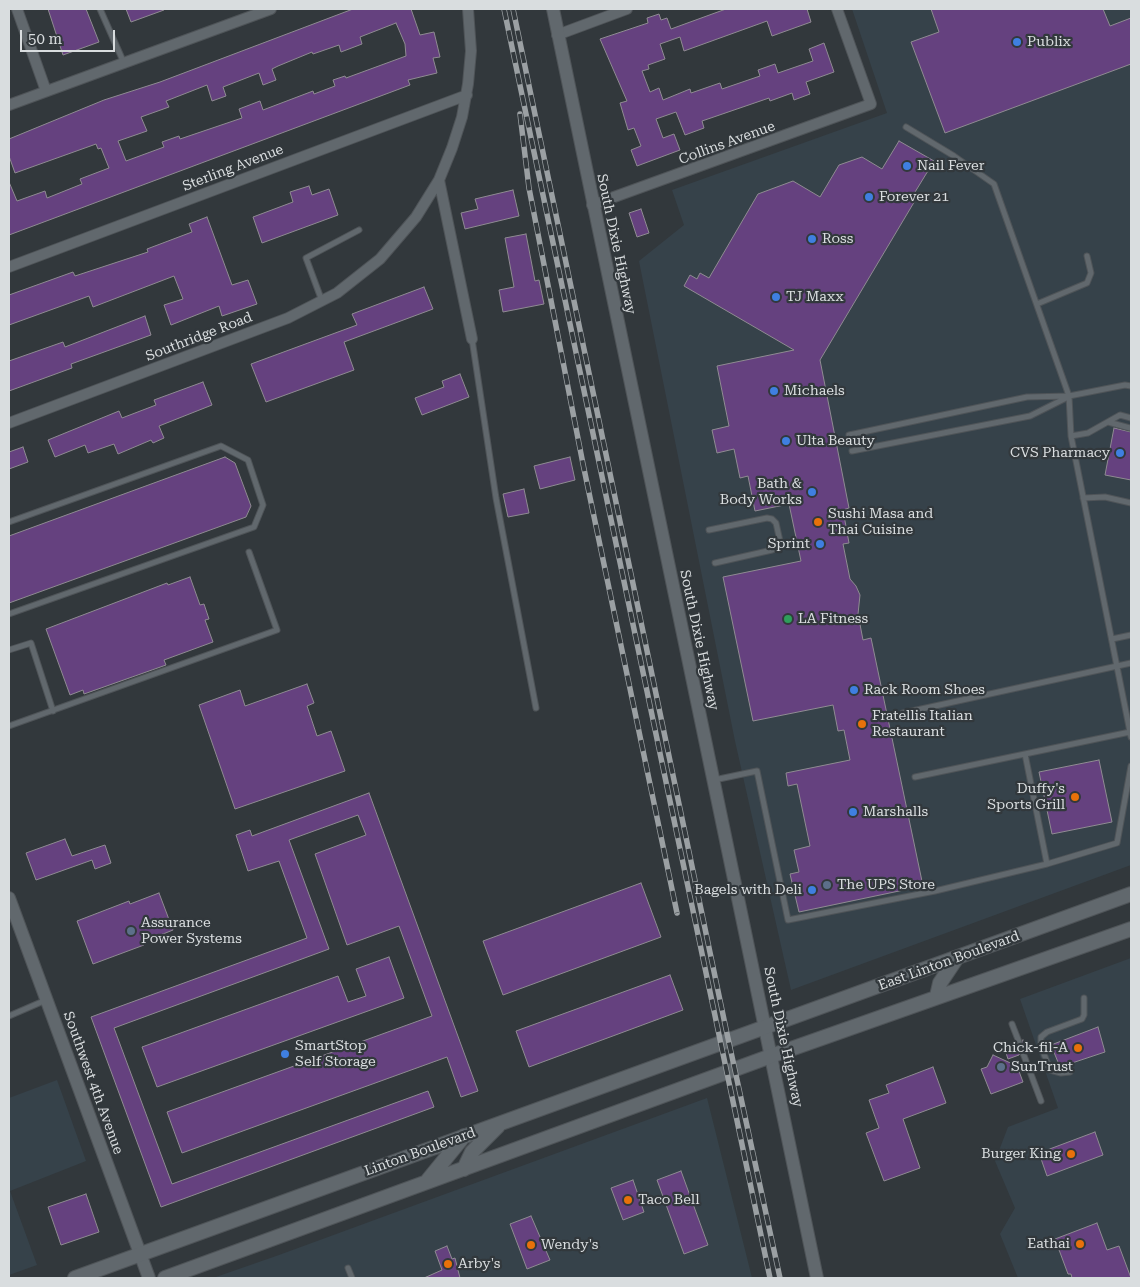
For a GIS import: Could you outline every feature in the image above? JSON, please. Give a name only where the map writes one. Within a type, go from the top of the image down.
[{"type":"main road","name":"East Linton Boulevard","points":[[766,1027],[1131,894]]},
{"type":"main road","name":"East Linton Boulevard","points":[[772,1056],[937,996],[1131,929]]},
{"type":"main road","points":[[937,996],[940,983],[956,958]]},
{"type":"main road","name":"Linton Boulevard","points":[[75,1278],[766,1027]]},
{"type":"main road","points":[[165,1278],[772,1056]]},
{"type":"main road","points":[[464,1169],[472,1152],[502,1122]]},
{"type":"main road","points":[[426,1183],[464,1136]]},
{"type":"street","points":[[17,9],[46,92]]},
{"type":"street","points":[[9,105],[271,9]]},
{"type":"street","name":"Southridge Road","points":[[9,423],[288,318],[322,301],[355,280],[386,252],[416,217],[438,180],[452,148],[467,95],[471,51],[468,9]]},
{"type":"street","name":"South Dixie Highway","points":[[552,9],[817,1278]]},
{"type":"street","points":[[557,35],[627,9]]},
{"type":"street","name":"Collins Avenue","points":[[592,205],[871,104],[837,9]]},
{"type":"street","name":"Sterling Avenue","points":[[9,267],[467,95]]},
{"type":"street","points":[[438,180],[472,339]]},
{"type":"street","name":"Southwest 4th Avenue","points":[[9,898],[149,1278]]},
{"type":"lane","points":[[100,9],[125,63]]},
{"type":"lane","points":[[906,127],[954,156],[994,184],[1069,396],[1071,436],[1131,735],[914,777]]},
{"type":"lane","points":[[322,301],[306,258],[359,230]]},
{"type":"lane","points":[[1036,304],[1087,283],[1091,273],[1087,256]]},
{"type":"lane","points":[[472,339],[496,498],[536,708]]},
{"type":"lane","points":[[849,435],[1027,397],[1069,396],[1125,385],[1131,386]]},
{"type":"lane","points":[[852,452],[1030,416],[1069,396]]},
{"type":"lane","points":[[1071,436],[1088,433],[1120,415],[1131,418]]},
{"type":"lane","points":[[1108,422],[1130,428]]},
{"type":"lane","points":[[9,522],[221,446],[248,460],[263,506],[254,527],[9,614]]},
{"type":"lane","points":[[1083,498],[1105,497],[1131,503]]},
{"type":"lane","points":[[709,530],[767,518],[772,519],[776,523],[780,541],[779,547],[772,550],[715,563]]},
{"type":"lane","points":[[9,726],[277,630],[249,552]]},
{"type":"lane","points":[[1112,639],[1131,635]]},
{"type":"lane","points":[[9,650],[31,643],[53,711]]},
{"type":"lane","points":[[903,713],[1131,663]]},
{"type":"lane","points":[[1026,754],[1047,864]]},
{"type":"lane","points":[[713,780],[756,771],[788,920],[935,891],[1047,864],[1117,844],[1131,766]]},
{"type":"lane","points":[[1070,1072],[1061,1073],[1050,1070],[1041,1046],[1040,1037],[1047,1032],[1082,1019],[1084,1016],[1084,998]]},
{"type":"lane","points":[[9,1016],[46,1000]]},
{"type":"lane","points":[[1012,1024],[1018,1042]]},
{"type":"lane","points":[[1023,1053],[1041,1101]]},
{"type":"lane","points":[[348,1268],[352,1278]]},
{"type":"shaded area","points":[[852,9],[1131,9],[1131,865],[791,990],[735,741],[639,261],[684,225],[672,190],[887,113]]},
{"type":"shaded area","points":[[1131,958],[1131,1278],[1018,1278],[1000,1234],[1015,1208],[995,1161],[1008,1127],[1058,1108],[1020,999]]},
{"type":"shaded area","points":[[57,1080],[86,1161],[10,1191],[37,1265],[9,1275],[9,1098]]},
{"type":"shaded area","points":[[707,1098],[752,1278],[213,1278],[279,1255]]},
{"type":"building","points":[[48,9],[86,9],[99,42],[63,55]]},
{"type":"building","points":[[126,9],[164,9],[164,10],[131,22]]},
{"type":"building","points":[[353,9],[411,9],[420,35],[434,32],[440,57],[433,58],[437,73],[408,80],[410,85],[9,235],[9,182],[17,201],[45,191],[47,198],[82,184],[80,179],[109,168],[101,148],[98,149],[96,144],[15,173],[9,156],[9,139],[104,100],[160,82]],"holes":[[[396,23],[405,44],[406,56],[346,78],[345,76],[333,80],[335,86],[314,94],[313,91],[263,110],[260,101],[239,109],[242,118],[180,139],[179,136],[162,142],[164,147],[126,161],[118,141],[147,131],[141,117],[169,107],[166,101],[207,85],[212,101],[226,96],[223,87],[259,73],[263,85],[276,80],[272,69],[278,66],[312,52],[313,54],[339,45],[341,52],[362,44],[360,37]]]},
{"type":"building","points":[[726,9],[807,9],[811,22],[772,36],[767,21],[684,51],[680,37],[660,44],[665,59],[648,65],[649,69],[642,71],[650,92],[659,88],[663,100],[690,89],[691,93],[720,83],[722,89],[760,76],[758,70],[775,64],[778,73],[813,61],[809,49],[824,43],[834,72],[806,82],[810,94],[794,100],[792,93],[770,101],[769,98],[702,121],[704,128],[685,135],[676,112],[656,119],[663,138],[674,134],[680,150],[637,166],[631,150],[641,146],[634,128],[628,130],[620,103],[627,101],[600,39],[648,23],[647,18],[659,14],[661,20],[667,18],[671,29]]},
{"type":"building","points":[[931,9],[1103,9],[1110,26],[1131,18],[1131,64],[945,133],[911,42],[939,32]]},
{"type":"building","points":[[899,141],[934,161],[912,197],[916,199],[820,360],[849,508],[843,510],[849,543],[843,544],[850,579],[860,595],[858,614],[863,640],[871,638],[923,886],[799,912],[790,874],[799,872],[794,850],[810,846],[797,784],[788,786],[786,773],[850,760],[844,730],[838,731],[833,705],[753,721],[723,577],[801,561],[789,504],[755,511],[748,476],[740,478],[734,449],[717,453],[712,430],[729,426],[717,366],[794,350],[684,286],[690,275],[697,279],[700,273],[709,278],[758,194],[793,181],[820,197],[839,165],[862,157],[882,169]]},
{"type":"building","points":[[309,186],[312,195],[329,189],[338,215],[262,243],[253,217],[293,202],[290,192]]},
{"type":"building","points":[[513,190],[519,216],[465,229],[461,213],[478,209],[475,199]]},
{"type":"building","points":[[641,209],[649,233],[637,237],[629,213]]},
{"type":"building","points":[[207,217],[232,285],[248,280],[257,304],[222,316],[219,306],[171,325],[164,305],[183,299],[174,276],[93,307],[89,296],[9,325],[9,295],[73,272],[75,276],[148,252],[147,249],[192,232],[189,224]]},
{"type":"building","points":[[526,234],[535,281],[539,280],[544,304],[503,312],[499,290],[514,287],[505,238]]},
{"type":"building","points":[[424,287],[433,309],[344,342],[354,370],[266,402],[251,364],[357,325],[352,314]]},
{"type":"building","points":[[145,316],[151,335],[71,364],[72,368],[9,391],[9,361],[63,342],[65,347]]},
{"type":"building","points":[[460,374],[469,397],[422,415],[415,398],[444,387],[442,381]]},
{"type":"building","points":[[203,382],[212,405],[159,426],[164,438],[153,443],[151,440],[118,454],[114,444],[88,453],[85,445],[55,457],[48,440],[119,411],[122,418],[156,405],[154,400]]},
{"type":"building","name":"CVS Pharmacy","points":[[1114,428],[1131,432],[1131,480],[1105,475]]},
{"type":"building","points":[[23,447],[28,462],[9,469],[9,452]]},
{"type":"building","points":[[225,457],[235,463],[251,506],[246,517],[9,603],[9,536]]},
{"type":"building","points":[[570,457],[575,480],[540,489],[534,466]]},
{"type":"building","points":[[524,489],[529,513],[508,517],[503,494]]},
{"type":"building","points":[[190,577],[200,605],[204,604],[209,619],[205,620],[213,642],[164,660],[166,665],[84,694],[83,690],[70,695],[46,629],[167,583],[168,585]]},
{"type":"building","points":[[307,684],[314,703],[307,706],[317,736],[331,731],[345,771],[235,809],[199,705],[240,690],[245,706]]},
{"type":"building","name":"Duffy's Sports Grill","points":[[1099,760],[1112,822],[1052,834],[1039,772]]},
{"type":"building","points":[[369,793],[478,1091],[461,1097],[447,1057],[182,1153],[167,1112],[432,1016],[399,926],[347,945],[315,854],[366,835],[358,815],[289,840],[329,949],[114,1028],[172,1184],[428,1091],[434,1107],[161,1207],[91,1017],[307,938],[279,861],[248,871],[236,835],[250,830],[252,836]]},
{"type":"building","points":[[65,839],[72,856],[105,845],[111,863],[95,869],[92,860],[36,880],[26,853]]},
{"type":"building","points":[[641,883],[661,937],[503,995],[483,941]]},
{"type":"building","points":[[159,893],[173,930],[143,942],[144,945],[93,964],[77,921],[129,901],[130,904]]},
{"type":"building","points":[[389,957],[404,998],[157,1087],[142,1047],[338,976],[348,1002],[366,996],[356,969]]},
{"type":"building","points":[[670,975],[683,1010],[529,1067],[516,1031]]},
{"type":"building","name":"Chick-fil-A","points":[[1098,1027],[1105,1052],[1060,1067],[1051,1045]]},
{"type":"building","points":[[1023,1040],[1029,1051],[1022,1049],[1019,1055],[1008,1059],[1004,1047],[1015,1043],[1020,1046]]},
{"type":"building","name":"SunTrust","points":[[993,1055],[1017,1066],[1023,1082],[991,1094],[981,1069],[987,1067]]},
{"type":"building","points":[[933,1067],[946,1103],[903,1119],[920,1168],[884,1181],[866,1133],[879,1128],[869,1100],[889,1093],[886,1085]]},
{"type":"building","name":"Burger King","points":[[1095,1132],[1103,1155],[1047,1176],[1039,1153]]},
{"type":"building","points":[[681,1171],[708,1245],[684,1254],[657,1180]]},
{"type":"building","name":"Taco Bell","points":[[633,1180],[644,1212],[623,1220],[611,1188]]},
{"type":"building","points":[[86,1194],[99,1232],[61,1245],[48,1207]]},
{"type":"building","name":"Wendy's","points":[[531,1216],[550,1260],[527,1269],[510,1224]]},
{"type":"building","points":[[1097,1223],[1107,1250],[1119,1246],[1131,1278],[1072,1278],[1071,1274],[1068,1274],[1055,1239]]},
{"type":"building","name":"Arby's","points":[[447,1246],[452,1259],[455,1258],[460,1278],[424,1278],[442,1270],[435,1251]]},
{"type":"railway","points":[[504,9],[770,1278]]},
{"type":"railway","points":[[513,9],[726,1029],[780,1278]]},
{"type":"railway","points":[[520,114],[529,188],[583,464],[677,913]]},
{"type":"place","name":"Publix","points":[[1017,42]]},
{"type":"place","name":"Nail Fever","points":[[907,166]]},
{"type":"place","name":"Forever 21","points":[[869,197]]},
{"type":"place","name":"Ross","points":[[812,239]]},
{"type":"place","name":"TJ Maxx","points":[[776,297]]},
{"type":"place","name":"Michaels","points":[[774,391]]},
{"type":"place","name":"Ulta Beauty","points":[[786,441]]},
{"type":"place","name":"CVS Pharmacy","points":[[1120,453]]},
{"type":"place","name":"Bath & Body Works","points":[[812,492]]},
{"type":"place","name":"Sushi Masa and Thai Cuisine","points":[[818,522]]},
{"type":"place","name":"Sprint","points":[[820,544]]},
{"type":"place","name":"LA Fitness","points":[[788,619]]},
{"type":"place","name":"Rack Room Shoes","points":[[854,690]]},
{"type":"place","name":"Fratellis Italian Restaurant","points":[[862,724]]},
{"type":"place","name":"Duffy's Sports Grill","points":[[1075,797]]},
{"type":"place","name":"Marshalls","points":[[853,812]]},
{"type":"place","name":"The UPS Store","points":[[827,885]]},
{"type":"place","name":"Bagels with Deli","points":[[812,890]]},
{"type":"place","name":"Assurance Power Systems","points":[[131,931]]},
{"type":"place","name":"Chick-fil-A","points":[[1078,1048]]},
{"type":"place","name":"SmartStop Self Storage","points":[[285,1054]]},
{"type":"place","name":"SunTrust","points":[[1001,1067]]},
{"type":"place","name":"Burger King","points":[[1071,1154]]},
{"type":"place","name":"Taco Bell","points":[[628,1200]]},
{"type":"place","name":"Eathai","points":[[1080,1244]]},
{"type":"place","name":"Wendy's","points":[[531,1245]]},
{"type":"place","name":"Arby's","points":[[448,1264]]}]
